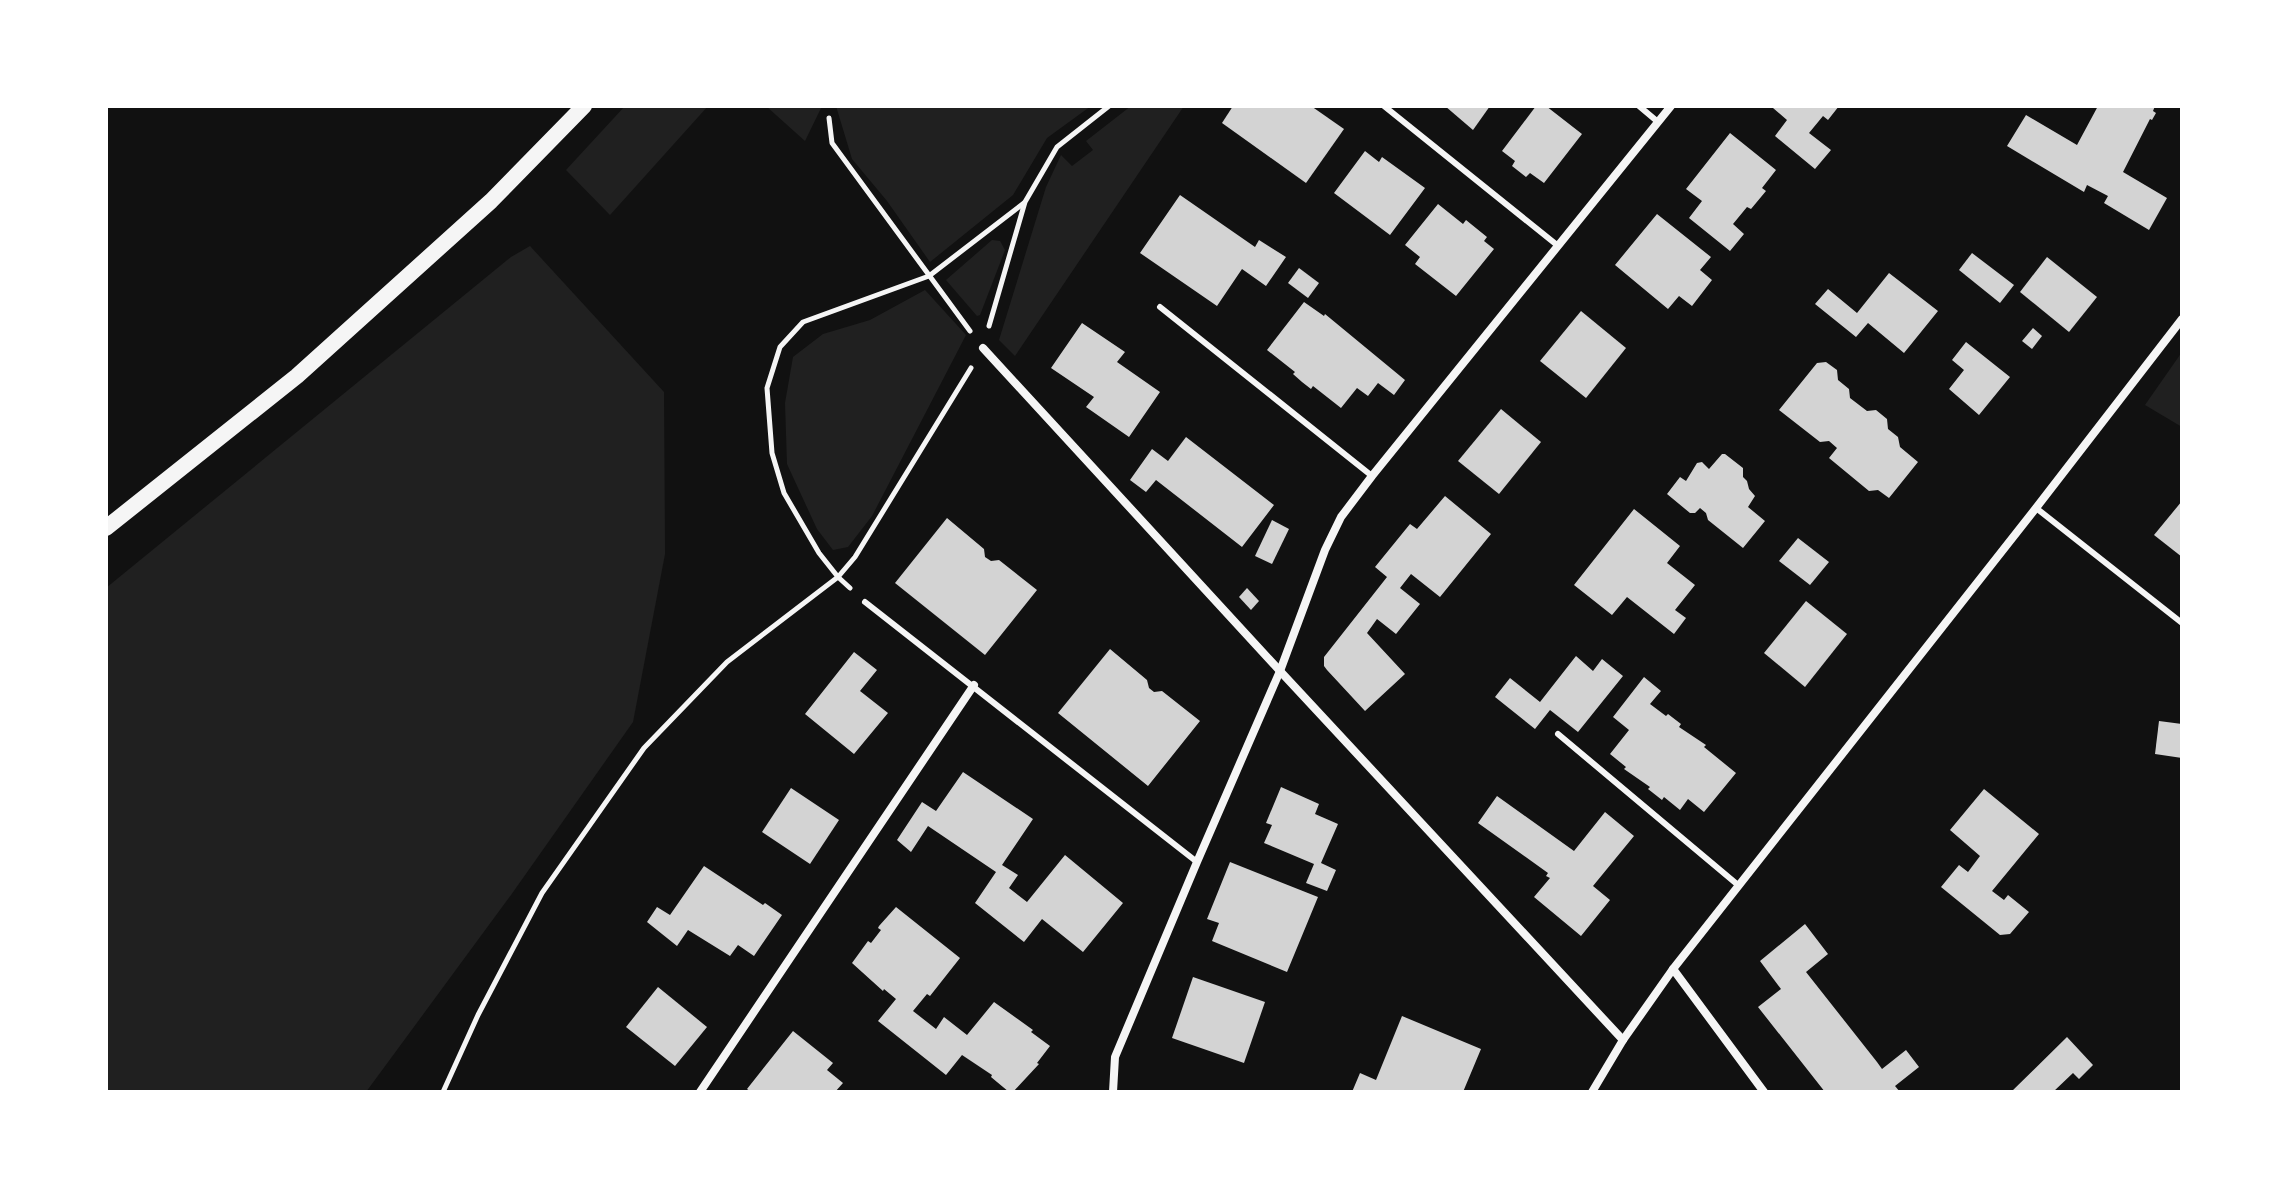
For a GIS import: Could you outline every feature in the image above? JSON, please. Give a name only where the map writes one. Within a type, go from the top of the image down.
[{"type":"main road","points":[[106,528],[297,376],[491,201],[584,106]]},
{"type":"street","points":[[1113,1092],[1115,1057],[1280,671],[1325,550],[1341,517],[1671,106]]},
{"type":"street","points":[[1592,1092],[1623,1040],[1673,969],[2182,319]]},
{"type":"street","points":[[983,348],[1623,1040]]},
{"type":"street","points":[[700,1092],[974,685]]},
{"type":"street","points":[[1673,969],[1764,1092]]},
{"type":"lane","points":[[1384,106],[1557,245]]},
{"type":"lane","points":[[1639,106],[1658,122]]},
{"type":"lane","points":[[1160,307],[1372,476]]},
{"type":"lane","points":[[2036,508],[2182,623]]},
{"type":"lane","points":[[865,602],[1197,862]]},
{"type":"lane","points":[[1558,734],[1738,885]]},
{"type":"path","points":[[443,1092],[478,1015],[542,893],[644,748],[727,662],[838,577],[855,557],[983,348],[1025,202],[1057,147],[1109,106]]},
{"type":"path","points":[[829,118],[832,143],[983,348]]},
{"type":"path","points":[[865,602],[838,577],[819,553],[784,493],[772,453],[767,388],[780,347],[803,322],[929,276],[1025,202]]},
{"type":"shaded area","points":[[625,106],[708,106],[610,215],[566,170]]},
{"type":"shaded area","points":[[766,106],[822,106],[805,141]]},
{"type":"shaded area","points":[[836,106],[1091,106],[1047,138],[1013,195],[930,262],[887,201],[852,159]]},
{"type":"shaded area","points":[[1131,106],[1184,106],[1015,356],[999,340],[1046,187],[1061,155],[1072,166],[1093,150],[1086,141]]},
{"type":"shaded area","points":[[992,240],[1000,241],[1005,250],[977,316],[946,280]]},
{"type":"shaded area","points":[[530,246],[664,392],[665,554],[633,722],[366,1092],[106,1092],[106,588],[511,257]]},
{"type":"shaded area","points":[[925,290],[966,335],[872,516],[848,547],[833,550],[817,529],[787,464],[785,403],[793,357],[823,334],[870,320]]},
{"type":"shaded area","points":[[2182,352],[2182,427],[2145,405]]},
{"type":"building","points":[[1233,106],[1311,106],[1344,129],[1306,183],[1222,123]]},
{"type":"building","points":[[1445,106],[1490,106],[1473,130]]},
{"type":"building","points":[[1536,106],[1546,106],[1582,134],[1544,183],[1530,173],[1526,177],[1512,166],[1515,161],[1502,151]]},
{"type":"building","points":[[1774,106],[1839,106],[1828,120],[1823,116],[1809,133],[1831,150],[1815,169],[1775,136],[1787,120]]},
{"type":"building","points":[[2098,106],[2155,106],[2153,111],[2156,113],[2123,172],[2167,198],[2149,230],[2104,203],[2108,196],[2087,185],[2084,192],[2007,146],[2026,115],[2077,145]]},
{"type":"building","points":[[1730,133],[1776,170],[1762,188],[1766,191],[1733,224],[1744,234],[1730,251],[1689,218],[1702,201],[1686,189]]},
{"type":"building","points":[[1365,151],[1379,162],[1382,157],[1425,188],[1390,235],[1334,193]]},
{"type":"building","points":[[1180,195],[1255,247],[1259,240],[1286,257],[1266,286],[1242,269],[1217,306],[1140,253]]},
{"type":"building","points":[[1438,204],[1463,224],[1466,220],[1487,237],[1484,241],[1494,249],[1456,296],[1415,264],[1420,257],[1405,245]]},
{"type":"building","points":[[1657,214],[1711,257],[1700,270],[1712,280],[1692,306],[1679,296],[1668,309],[1615,265]]},
{"type":"building","points":[[1972,253],[2014,285],[2000,303],[1959,270]]},
{"type":"building","points":[[2047,257],[2097,297],[2069,332],[2020,292]]},
{"type":"building","points":[[1299,268],[1319,283],[1308,298],[1288,283]]},
{"type":"building","points":[[1889,273],[1938,311],[1904,353],[1868,323],[1856,337],[1815,304],[1828,289],[1857,313]]},
{"type":"building","points":[[1304,302],[1325,314],[1405,380],[1394,395],[1378,383],[1368,396],[1357,388],[1341,408],[1313,386],[1311,389],[1302,382],[1293,374],[1295,372],[1267,350]]},
{"type":"building","points":[[1581,311],[1626,348],[1586,398],[1540,361]]},
{"type":"building","points":[[1082,323],[1125,352],[1117,362],[1160,392],[1129,437],[1086,407],[1094,397],[1051,368]]},
{"type":"building","points":[[2033,328],[2042,336],[2032,349],[2022,341]]},
{"type":"building","points":[[1966,342],[2010,377],[1979,415],[1949,389],[1964,370],[1952,360]]},
{"type":"building","points":[[1826,362],[1837,370],[1838,380],[1849,389],[1850,398],[1867,411],[1876,410],[1887,419],[1888,429],[1898,437],[1900,447],[1918,462],[1889,498],[1878,490],[1869,491],[1829,458],[1837,448],[1829,441],[1820,442],[1779,410],[1817,363]]},
{"type":"building","points":[[1501,409],[1541,442],[1499,494],[1458,461]]},
{"type":"building","points":[[1186,437],[1274,505],[1242,547],[1156,480],[1146,492],[1130,480],[1152,449],[1168,461]]},
{"type":"building","points":[[1722,454],[1743,468],[1743,477],[1755,496],[1748,507],[1765,521],[1743,548],[1708,520],[1700,508],[1690,513],[1667,494],[1680,477],[1686,481],[1697,463],[1702,462],[1709,469]]},
{"type":"building","points":[[1445,496],[1491,534],[1440,597],[1411,574],[1400,588],[1420,604],[1396,634],[1377,619],[1367,633],[1405,674],[1365,711],[1327,670],[1324,657],[1387,577],[1375,567],[1410,524],[1417,529]]},
{"type":"building","points":[[2182,501],[2182,557],[2154,535]]},
{"type":"building","points":[[1634,509],[1680,546],[1667,563],[1695,585],[1675,610],[1686,618],[1674,634],[1627,597],[1612,615],[1574,585]]},
{"type":"building","points":[[947,518],[984,549],[985,557],[991,561],[999,560],[1037,590],[985,655],[895,583]]},
{"type":"building","points":[[1272,520],[1289,529],[1272,564],[1255,556]]},
{"type":"building","points":[[1798,538],[1829,562],[1810,585],[1779,561]]},
{"type":"building","points":[[1247,588],[1259,601],[1251,610],[1239,597]]},
{"type":"building","points":[[1806,601],[1847,634],[1805,687],[1764,653]]},
{"type":"building","points":[[1110,649],[1147,680],[1154,692],[1162,691],[1200,721],[1148,786],[1058,713]]},
{"type":"building","points":[[854,652],[877,670],[860,691],[888,713],[854,754],[805,714]]},
{"type":"building","points":[[1576,656],[1593,671],[1602,659],[1623,676],[1578,732],[1550,710],[1535,729],[1495,697],[1510,678],[1540,702]]},
{"type":"building","points":[[1644,677],[1661,691],[1650,704],[1681,724],[1679,727],[1706,745],[1704,747],[1736,773],[1704,812],[1688,799],[1680,810],[1664,797],[1662,800],[1610,754],[1629,730],[1613,717]]},
{"type":"building","points":[[2159,721],[2182,724],[2182,758],[2155,754]]},
{"type":"building","points":[[963,772],[1033,819],[1002,865],[1018,875],[1009,888],[1027,902],[1065,855],[1123,903],[1083,952],[1042,919],[1024,942],[975,903],[996,872],[928,826],[911,852],[897,840],[922,802],[936,811]]},
{"type":"building","points":[[1281,787],[1319,804],[1315,814],[1338,824],[1321,863],[1336,870],[1327,891],[1306,883],[1314,864],[1264,843],[1272,825],[1266,823]]},
{"type":"building","points":[[791,788],[839,820],[810,864],[762,832]]},
{"type":"building","points":[[1984,789],[2039,834],[1992,891],[2004,900],[2008,895],[2029,912],[2010,934],[2000,935],[1941,887],[1959,865],[1968,872],[1980,856],[1950,830]]},
{"type":"building","points":[[1497,796],[1574,851],[1605,812],[1634,836],[1593,886],[1610,900],[1581,936],[1534,897],[1550,878],[1546,876],[1548,873],[1478,823]]},
{"type":"building","points":[[1230,862],[1318,897],[1287,972],[1212,941],[1219,923],[1207,919]]},
{"type":"building","points":[[704,866],[782,915],[754,956],[738,945],[730,956],[688,930],[677,946],[647,922],[657,907],[670,915]]},
{"type":"building","points":[[896,907],[960,958],[930,996],[927,994],[913,1011],[936,1029],[944,1017],[967,1035],[994,1002],[1050,1046],[1039,1064],[1013,1092],[962,1055],[946,1075],[878,1021],[896,999],[852,963],[868,941],[871,943],[881,930],[879,926]]},
{"type":"building","points":[[1805,924],[1828,954],[1806,972],[1882,1069],[1906,1050],[1919,1067],[1895,1086],[1900,1092],[1825,1092],[1758,1007],[1781,989],[1760,961]]},
{"type":"building","points":[[1193,977],[1265,1002],[1244,1063],[1172,1038]]},
{"type":"building","points":[[658,987],[707,1027],[675,1066],[626,1027]]},
{"type":"building","points":[[1402,1016],[1481,1049],[1463,1092],[1352,1092],[1360,1073],[1376,1080]]},
{"type":"building","points":[[793,1031],[833,1063],[827,1070],[843,1083],[835,1092],[751,1092],[747,1089]]},
{"type":"building","points":[[2067,1037],[2093,1065],[2079,1079],[2073,1073],[2053,1092],[2011,1092]]}]
